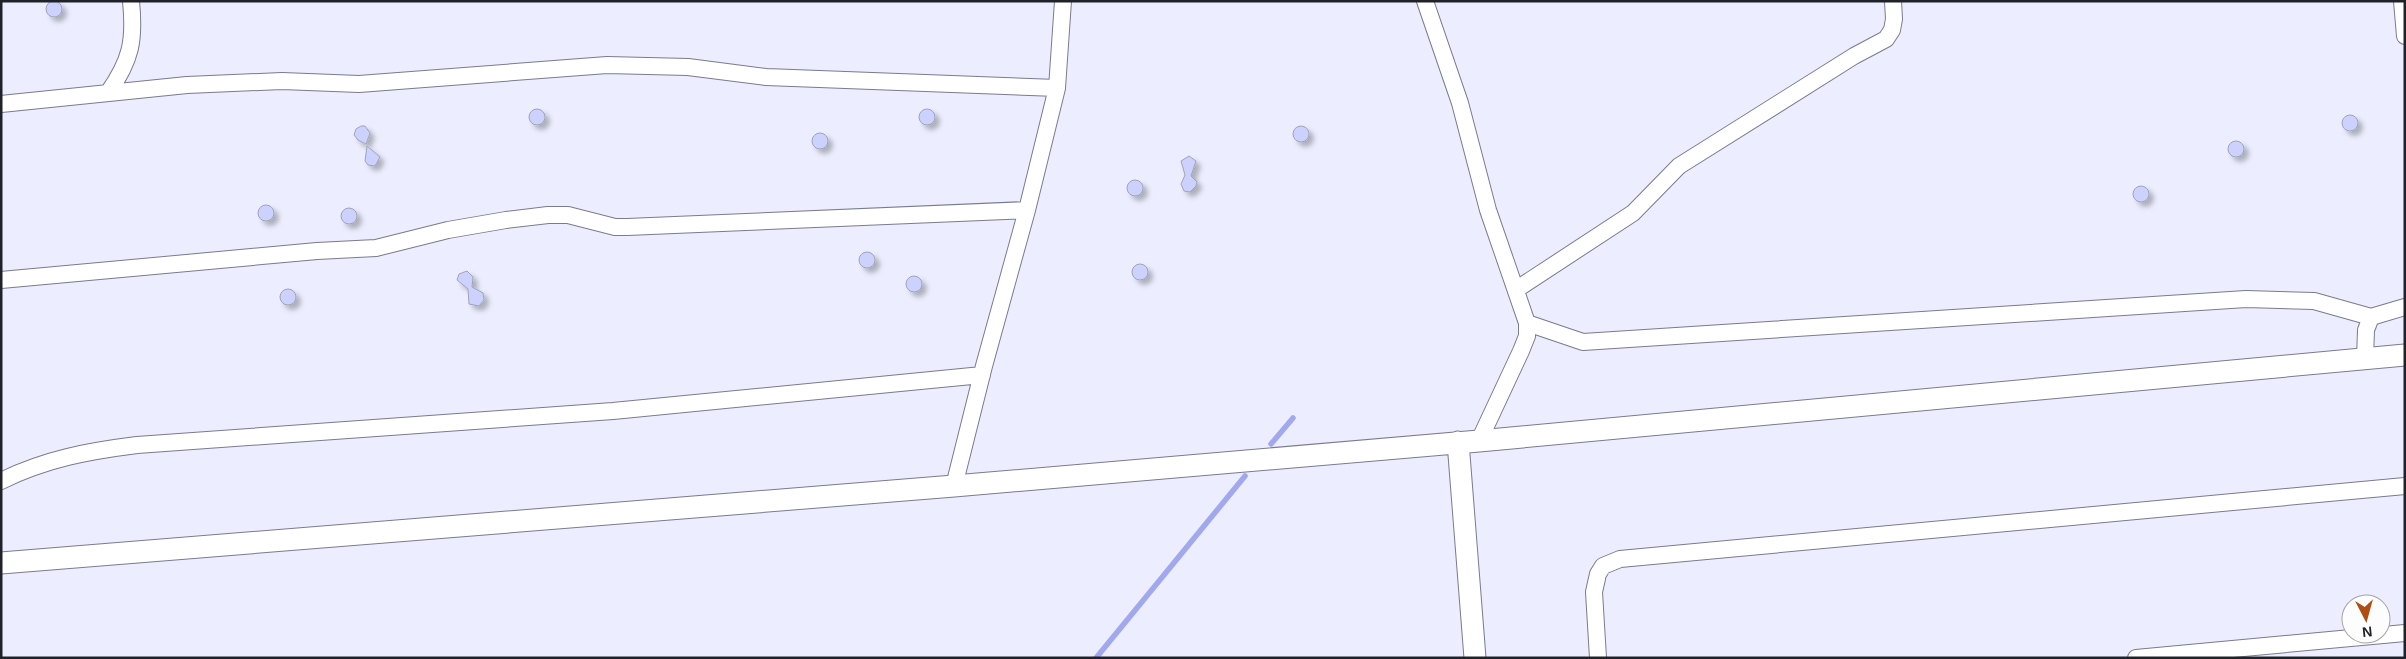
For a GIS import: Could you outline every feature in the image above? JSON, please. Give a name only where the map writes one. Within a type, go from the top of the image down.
[{"type":"street","points":[[108,93],[126,65],[132,46],[131,1]]},
{"type":"street","points":[[954,486],[1027,210],[1057,88],[1063,1]]},
{"type":"street","points":[[1425,1],[1460,103],[1488,210],[1527,322],[1527,336],[1521,351],[1468,441],[1475,658]]},
{"type":"street","points":[[1517,290],[1633,213],[1679,166],[1854,56],[1886,39],[1892,30],[1894,19],[1892,1]]},
{"type":"street","points":[[2402,1],[2405,36]]},
{"type":"street","points":[[1,104],[187,85],[282,81],[359,84],[607,66],[688,68],[766,76],[1057,88]]},
{"type":"street","points":[[1,280],[317,251],[376,248],[458,228],[548,215],[568,215],[615,227],[627,227],[1027,210]]},
{"type":"street","points":[[1527,322],[1583,342],[2246,299],[2314,300],[2371,317],[2405,307]]},
{"type":"street","points":[[2365,358],[2366,330],[2371,317]]},
{"type":"street","points":[[1,564],[954,486],[2405,355]]},
{"type":"street","points":[[1,481],[27,468],[80,452],[137,445],[613,411],[982,375]]},
{"type":"street","points":[[1598,658],[1595,586],[1603,566],[1620,559],[2405,486]]},
{"type":"street","points":[[2136,658],[2405,633]]},
{"type":"building","points":[[54,1],[62,9],[54,17],[46,9]]},
{"type":"building","points":[[537,109],[545,117],[537,125],[529,117]]},
{"type":"building","points":[[927,109],[935,117],[927,125],[919,117]]},
{"type":"building","points":[[2350,115],[2358,123],[2350,131],[2342,123]]},
{"type":"building","points":[[365,126],[370,133],[366,144],[358,140],[354,135],[356,129]]},
{"type":"building","points":[[1301,126],[1309,134],[1301,142],[1293,134]]},
{"type":"building","points":[[820,133],[828,141],[820,149],[812,141]]},
{"type":"building","points":[[2236,141],[2244,149],[2236,157],[2228,149]]},
{"type":"building","points":[[367,146],[380,157],[375,166],[368,165],[365,161]]},
{"type":"building","points":[[1189,156],[1196,161],[1191,176],[1197,182],[1190,192],[1184,191],[1181,184],[1185,175],[1181,161]]},
{"type":"building","points":[[1135,180],[1143,188],[1135,196],[1127,188]]},
{"type":"building","points":[[2141,186],[2149,194],[2141,202],[2133,194]]},
{"type":"building","points":[[266,205],[274,213],[266,221],[258,213]]},
{"type":"building","points":[[349,208],[357,216],[349,224],[341,216]]},
{"type":"building","points":[[867,252],[875,260],[867,268],[859,260]]},
{"type":"building","points":[[1140,264],[1148,272],[1140,280],[1132,272]]},
{"type":"building","points":[[467,271],[473,277],[472,287],[483,293],[484,300],[479,306],[469,304],[468,289],[457,280],[459,274]]},
{"type":"building","points":[[914,276],[922,284],[914,292],[906,284]]},
{"type":"building","points":[[288,289],[296,297],[288,305],[280,297]]},
{"type":"waterway","points":[[1271,444],[1293,418]]},
{"type":"waterway","points":[[1096,658],[1245,476]]}]
